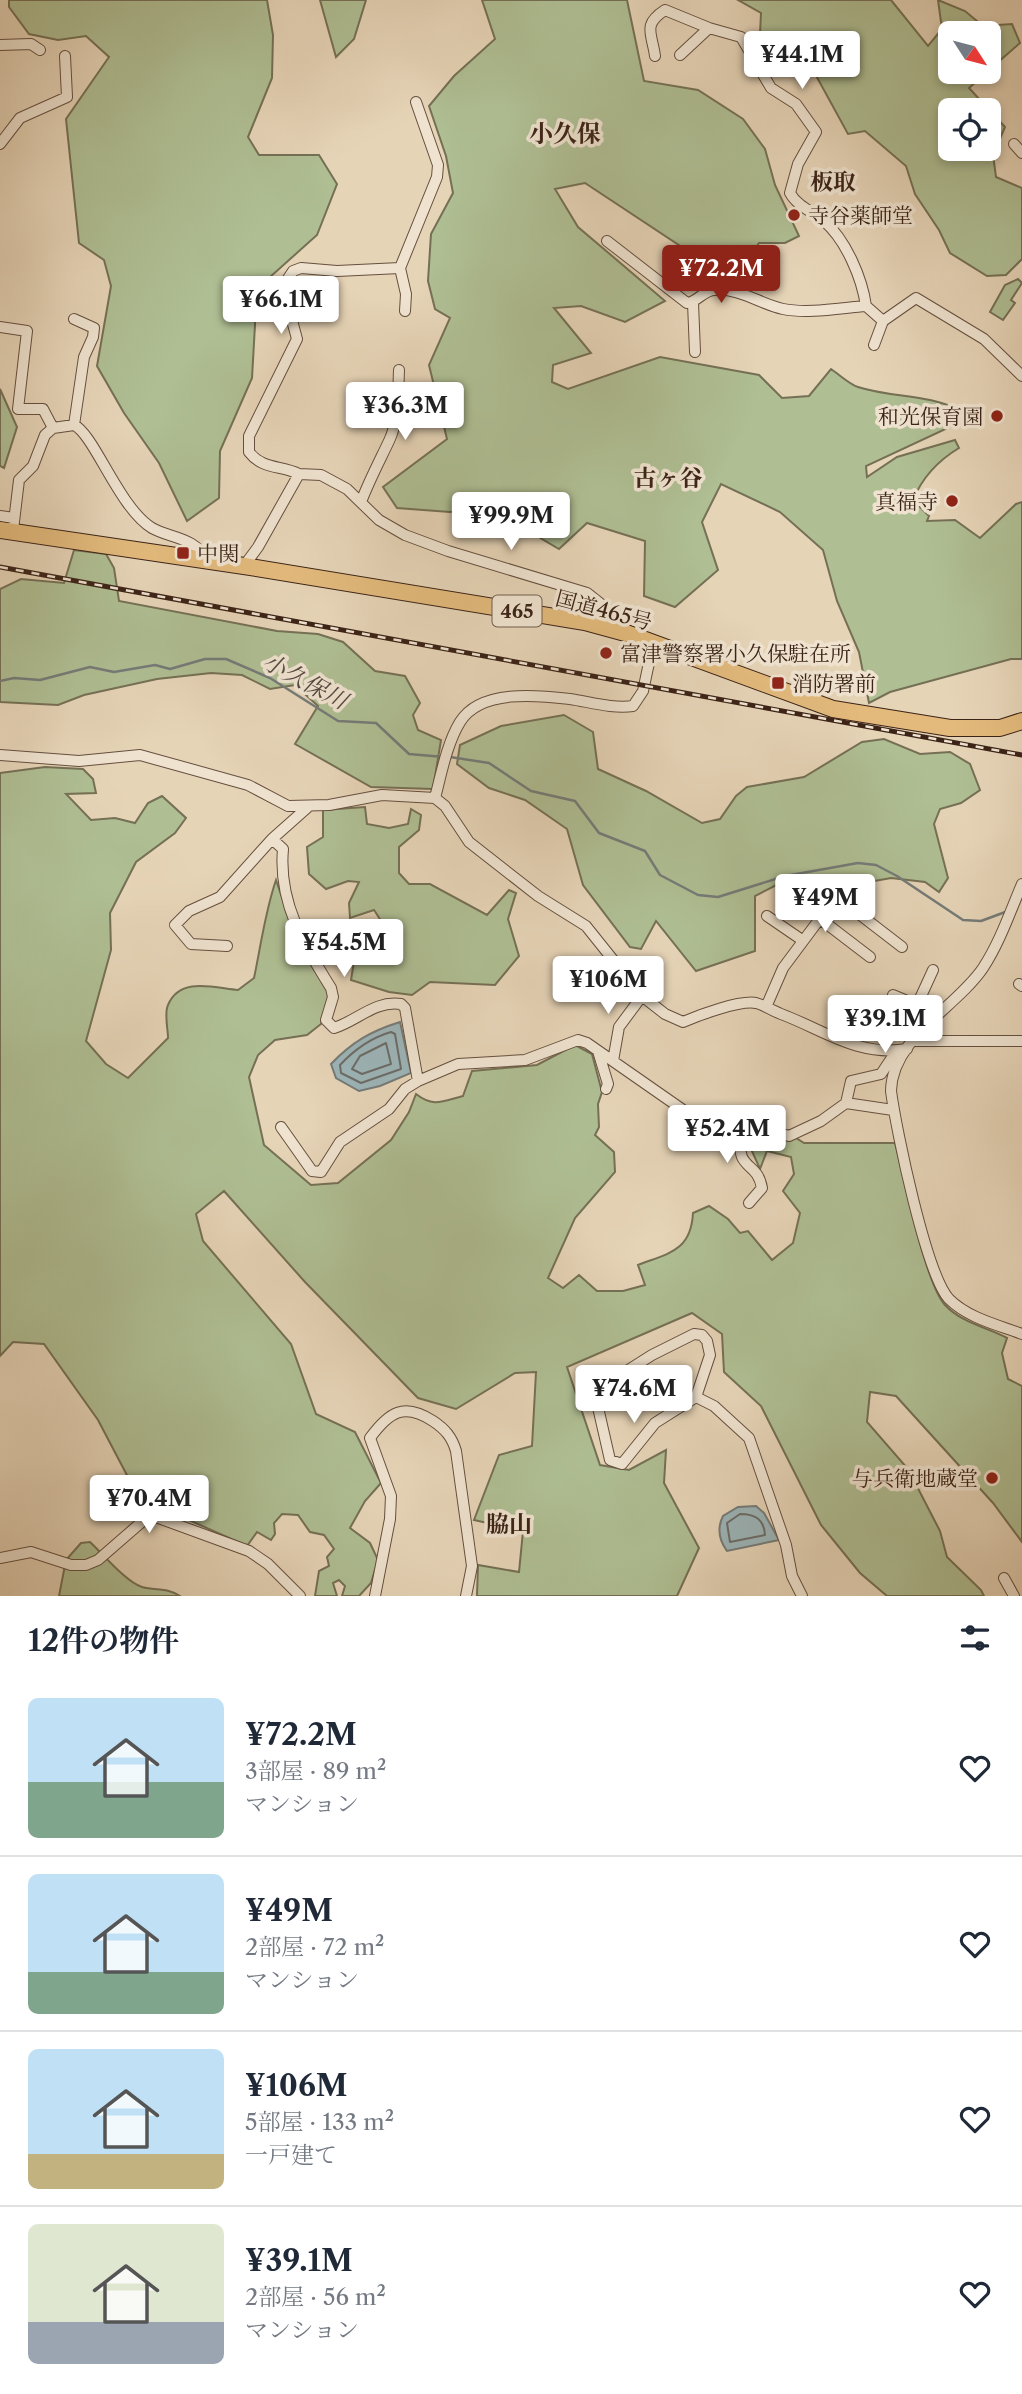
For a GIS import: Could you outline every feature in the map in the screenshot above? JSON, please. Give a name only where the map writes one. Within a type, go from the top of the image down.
[{"type":"highway","name":"国道465号","points":[[9,526],[206,561],[585,622],[629,634],[833,709],[950,728],[1000,728],[1022,721]]},
{"type":"street","points":[[655,56],[649,27],[652,19],[665,10],[709,28],[741,37],[771,88],[796,104],[810,121],[816,138],[798,164],[790,193],[794,200],[833,231],[863,283],[866,306],[883,321]]},
{"type":"street","points":[[680,55],[709,28]]},
{"type":"street","points":[[0,44],[31,44],[40,50]]},
{"type":"street","points":[[0,144],[20,118],[67,97],[65,56]]},
{"type":"street","points":[[405,311],[406,294],[400,268],[437,177],[438,165],[416,102]]},
{"type":"street","points":[[1014,144],[1022,153]]},
{"type":"street","points":[[607,242],[681,301],[693,303],[711,289],[723,289],[737,291],[789,310],[866,306]]},
{"type":"street","points":[[400,268],[337,271],[301,268],[293,271],[287,279],[286,298],[297,339],[249,436],[249,452],[266,466],[287,468],[299,474],[321,475],[347,489],[379,520],[405,535],[448,551],[587,593],[611,612],[629,634]]},
{"type":"street","points":[[874,345],[883,321],[916,298],[984,339],[1022,376]]},
{"type":"street","points":[[693,303],[695,352]]},
{"type":"street","points":[[74,319],[93,328],[93,337],[84,357],[74,425]]},
{"type":"street","points":[[0,327],[27,331],[18,409],[43,409],[53,428]]},
{"type":"street","points":[[361,502],[373,469],[389,440],[398,407],[399,370]]},
{"type":"street","points":[[9,526],[19,480],[33,466],[45,435],[53,428],[74,425]]},
{"type":"street","points":[[74,425],[86,436],[114,486],[134,510],[152,528],[171,533],[203,553],[206,561]]},
{"type":"street","points":[[244,566],[258,547],[299,474]]},
{"type":"street","points":[[0,516],[9,526]]},
{"type":"street","points":[[435,798],[459,723],[471,709],[493,699],[560,698],[633,706],[643,691],[653,644]]},
{"type":"street","points":[[0,755],[79,761],[140,755],[248,785],[288,806],[308,807],[382,795],[435,798],[445,806],[469,842],[538,896],[586,926],[642,996],[665,1014],[683,1022],[702,1014],[755,1002],[813,1025],[840,1042],[886,1053],[911,1045],[1022,1041]]},
{"type":"street","points":[[227,946],[191,944],[175,925],[189,911],[220,897],[272,839],[308,807]]},
{"type":"street","points":[[272,839],[283,849],[281,872],[292,920],[331,988],[333,997],[326,1020],[329,1025],[339,1027],[362,1012],[401,1004],[405,1008],[418,1081]]},
{"type":"street","points":[[742,1133],[765,1129],[789,1136],[821,1121],[846,1103],[851,1081],[881,1074],[891,1059],[911,1045],[972,982],[993,951],[1022,884]]},
{"type":"street","points":[[766,1007],[775,983],[802,940],[833,901],[841,900],[902,947]]},
{"type":"street","points":[[767,916],[802,940]]},
{"type":"street","points":[[819,918],[870,957]]},
{"type":"street","points":[[933,970],[917,1005],[911,1045],[891,1079],[893,1110],[937,1279],[958,1306],[988,1322],[1022,1334]]},
{"type":"street","points":[[893,995],[917,1005]]},
{"type":"street","points":[[613,1061],[619,1027],[642,996]]},
{"type":"street","points":[[281,1127],[313,1171],[321,1172],[340,1142],[389,1109],[405,1089],[418,1081],[458,1064],[525,1060],[579,1041],[598,1050],[686,1112],[729,1117],[742,1133]]},
{"type":"street","points":[[598,1050],[608,1084],[606,1089]]},
{"type":"street","points":[[846,1103],[893,1110]]},
{"type":"street","points":[[742,1133],[738,1152],[761,1180],[762,1188],[749,1203]]},
{"type":"street","points":[[694,1335],[702,1335],[707,1341],[710,1355],[696,1397],[655,1423],[622,1464],[610,1460],[596,1395],[600,1388],[652,1355],[694,1335]]},
{"type":"street","points":[[696,1397],[714,1406],[749,1438],[786,1545],[792,1576],[802,1596]]},
{"type":"street","points":[[375,1596],[390,1519],[391,1496],[370,1438],[391,1415],[408,1410],[419,1412],[442,1427],[453,1440],[472,1566],[466,1596]]},
{"type":"street","points":[[0,1558],[31,1552],[71,1565],[86,1564],[98,1560],[144,1520],[153,1516],[249,1551],[268,1564],[300,1596]]},
{"type":"street","points":[[1004,1578],[1014,1596]]},
{"type":"green space","points":[[9,0],[267,0],[273,35],[272,78],[248,137],[259,155],[319,155],[337,184],[317,235],[270,277],[256,307],[252,378],[220,451],[219,498],[187,521],[159,463],[124,413],[97,366],[111,286],[104,260],[79,243],[66,119],[109,57],[86,36],[58,40],[29,34],[9,7]]},
{"type":"green space","points":[[320,0],[366,0],[354,39],[336,57]]},
{"type":"green space","points":[[482,0],[627,0],[644,81],[698,90],[743,119],[765,149],[775,185],[799,236],[785,243],[759,243],[743,266],[702,257],[688,251],[585,183],[555,189],[578,227],[665,301],[625,322],[581,306],[554,308],[591,353],[553,365],[552,382],[568,389],[660,357],[759,375],[782,398],[809,396],[831,369],[858,387],[935,401],[959,410],[952,426],[866,466],[867,477],[897,457],[955,440],[959,448],[932,470],[913,500],[929,516],[927,521],[955,520],[980,538],[1016,504],[1022,502],[1022,659],[1011,659],[890,692],[869,703],[859,652],[837,601],[823,550],[780,512],[721,484],[702,522],[718,570],[675,607],[644,596],[645,541],[587,523],[559,549],[488,507],[450,512],[397,508],[383,487],[447,439],[429,365],[450,318],[435,309],[428,281],[431,234],[453,193],[446,156],[429,106],[454,76],[495,39]]},
{"type":"green space","points":[[738,0],[891,0],[928,46],[938,34],[938,84],[974,84],[969,88],[978,98],[938,98],[938,161],[994,161],[996,177],[1022,188],[1022,259],[1006,275],[987,276],[950,253],[939,230],[915,194],[906,166],[865,131],[848,134],[802,50],[769,57],[760,34],[761,13]]},
{"type":"green space","points":[[938,0],[965,11],[977,21],[941,21]]},
{"type":"green space","points":[[1012,24],[1020,43],[1001,60],[1001,25]]},
{"type":"green space","points":[[1018,279],[1022,283],[1011,300],[1015,303],[1003,320],[990,312],[1005,285]]},
{"type":"green space","points":[[0,389],[17,427],[4,468],[0,466]]},
{"type":"green space","points":[[74,550],[106,554],[114,568],[119,601],[277,631],[318,634],[343,642],[375,671],[405,676],[420,703],[413,715],[418,730],[441,740],[433,789],[371,787],[295,744],[318,706],[295,685],[270,689],[242,675],[211,673],[157,679],[84,695],[58,705],[0,702],[0,589],[21,579],[64,583]]},
{"type":"green space","points":[[564,715],[593,732],[598,769],[646,791],[702,823],[720,819],[736,796],[747,787],[804,777],[862,742],[884,739],[920,754],[950,752],[970,764],[980,790],[961,803],[940,809],[934,824],[948,878],[939,892],[925,882],[891,878],[842,887],[798,874],[755,896],[755,951],[696,971],[656,921],[641,949],[630,947],[583,885],[567,829],[525,800],[489,788],[457,764],[460,745],[501,726]]},
{"type":"green space","points":[[45,767],[83,769],[93,779],[96,793],[66,794],[91,820],[115,818],[135,823],[148,803],[162,796],[186,818],[175,833],[136,862],[110,913],[111,950],[86,1041],[106,1064],[128,1078],[168,1038],[167,1008],[181,990],[209,986],[238,990],[254,978],[276,880],[297,941],[329,994],[321,1024],[307,1035],[275,1040],[258,1055],[249,1077],[264,1145],[311,1185],[338,1183],[391,1140],[409,1112],[416,1094],[434,1102],[463,1096],[472,1071],[537,1065],[575,1045],[592,1054],[602,1092],[598,1104],[599,1127],[595,1135],[614,1152],[615,1172],[575,1218],[548,1278],[563,1288],[579,1275],[597,1291],[623,1291],[645,1285],[638,1265],[676,1249],[688,1235],[693,1213],[709,1206],[728,1219],[740,1233],[748,1231],[772,1260],[793,1243],[800,1213],[783,1191],[794,1174],[791,1157],[767,1151],[760,1169],[751,1149],[757,1134],[796,1138],[804,1143],[895,1143],[923,1253],[937,1293],[945,1305],[959,1316],[1007,1338],[1002,1353],[1008,1379],[1022,1386],[1022,1542],[993,1503],[896,1396],[870,1392],[867,1422],[908,1469],[940,1531],[947,1557],[984,1596],[887,1596],[860,1573],[821,1525],[761,1406],[724,1372],[722,1334],[692,1313],[567,1367],[600,1465],[629,1470],[666,1450],[664,1483],[699,1548],[677,1596],[477,1596],[478,1565],[519,1572],[523,1531],[474,1520],[499,1455],[532,1446],[536,1372],[515,1373],[456,1409],[418,1398],[305,1282],[224,1191],[196,1214],[203,1241],[291,1344],[316,1414],[355,1432],[381,1483],[365,1501],[350,1528],[370,1543],[378,1560],[371,1583],[359,1596],[342,1596],[345,1586],[339,1580],[333,1583],[337,1596],[315,1596],[319,1571],[329,1566],[327,1557],[334,1549],[324,1535],[310,1532],[298,1515],[282,1514],[274,1523],[275,1534],[271,1540],[257,1532],[247,1546],[162,1508],[129,1479],[98,1420],[44,1344],[13,1342],[0,1356],[0,773]]},
{"type":"green space","points":[[365,807],[367,824],[389,828],[408,824],[411,809],[421,815],[419,830],[399,847],[399,873],[409,884],[430,884],[487,915],[509,890],[516,893],[508,919],[519,956],[495,985],[430,982],[412,995],[389,992],[351,980],[355,955],[387,955],[387,930],[374,910],[350,918],[349,903],[359,882],[348,881],[326,889],[309,874],[307,847],[323,837],[323,810]]},
{"type":"green space","points":[[90,1542],[136,1584],[170,1591],[180,1596],[59,1596],[66,1560],[81,1543]]},
{"type":"water","points":[[400,1022],[411,1073],[380,1086],[359,1091],[336,1078],[331,1064],[347,1049],[371,1033]]},
{"type":"water","points":[[756,1506],[764,1513],[779,1540],[727,1551],[720,1534],[723,1516],[738,1507]]},
{"type":"waterway","name":"小久保川","points":[[0,681],[14,678],[40,680],[90,667],[114,672],[155,665],[170,669],[205,659],[226,659],[270,678],[338,721],[376,723],[409,754],[444,757]]},
{"type":"waterway","name":"小久保川","points":[[450,757],[489,763],[531,791],[575,801],[599,833],[645,851],[660,875],[698,895],[718,897],[785,876],[858,863],[876,865],[897,876],[963,920],[981,921],[1008,911]]},
{"type":"railway","points":[[0,567],[1022,755]]},
{"type":"place","name":"寺谷薬師堂","points":[[794,215]]},
{"type":"place","name":"和光保育園","points":[[997,416]]},
{"type":"place","name":"真福寺","points":[[952,501]]},
{"type":"place","name":"中関","points":[[183,553]]},
{"type":"place","name":"富津警察署小久保駐在所","points":[[606,653]]},
{"type":"place","name":"消防署前","points":[[778,683]]},
{"type":"place","name":"与兵衛地蔵堂","points":[[992,1478]]},
{"type":"district","name":"小久保","points":[[565,133]]},
{"type":"district","name":"板取","points":[[833,182]]},
{"type":"district","name":"古ヶ谷","points":[[668,478]]},
{"type":"district","name":"脇山","points":[[509,1524]]}]
